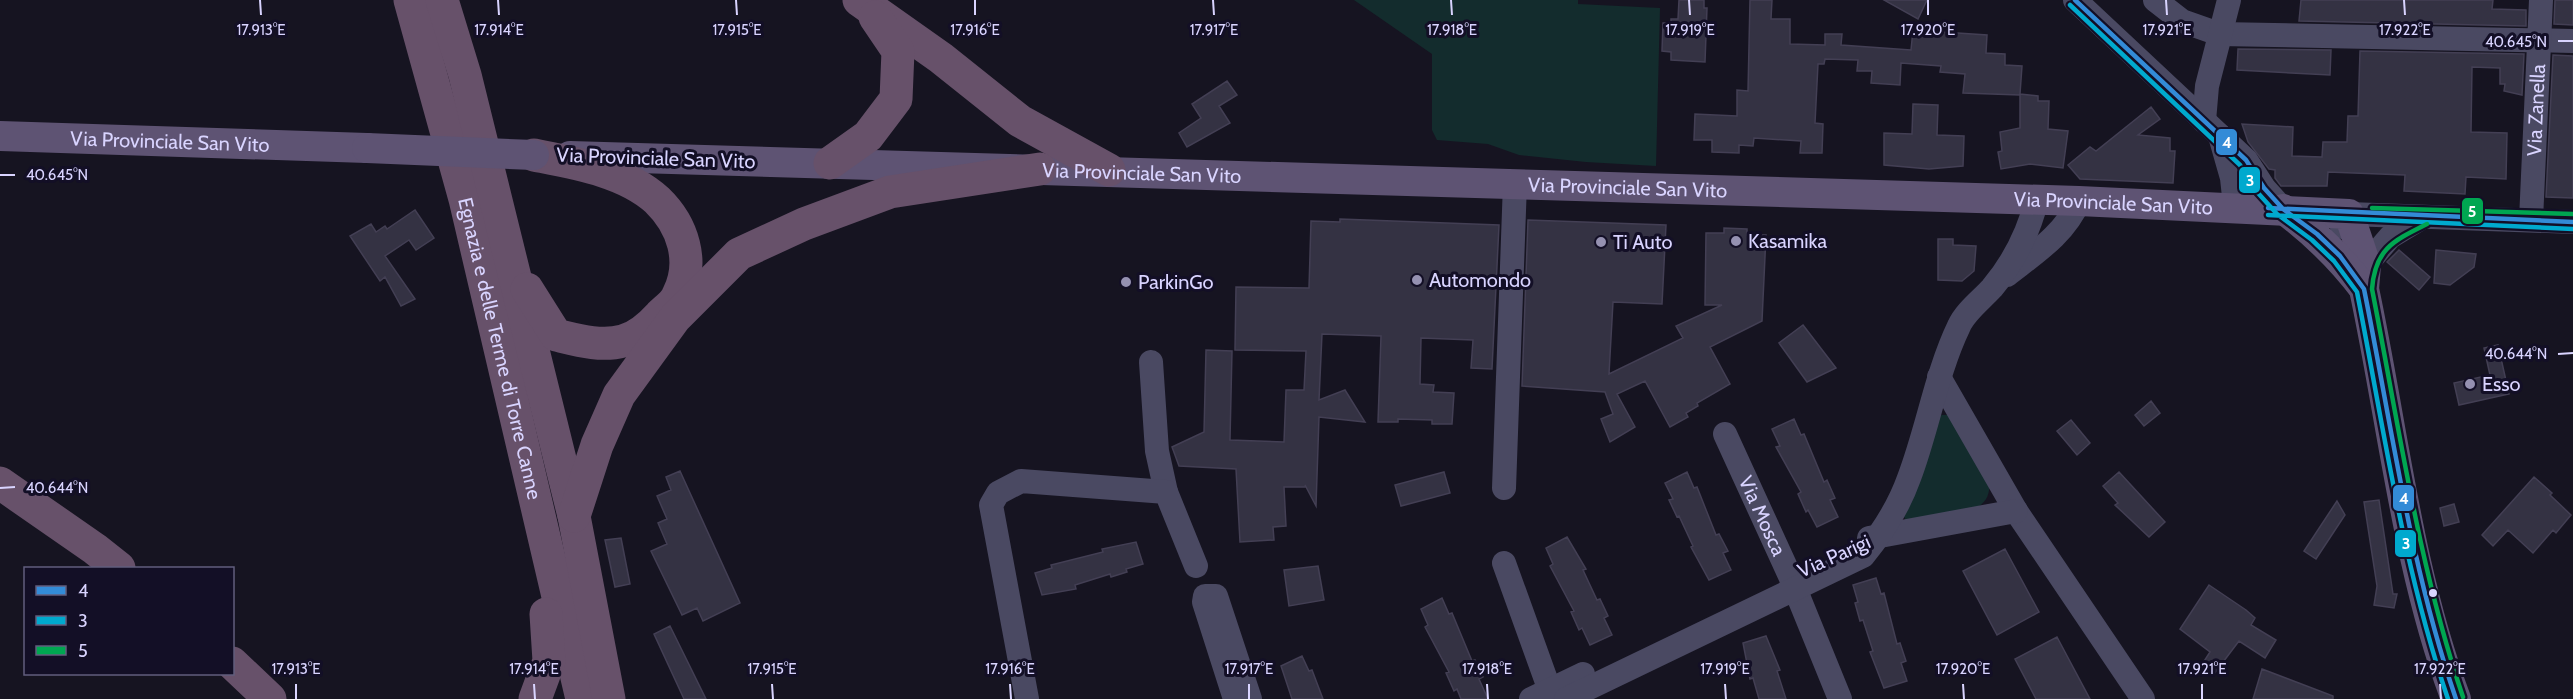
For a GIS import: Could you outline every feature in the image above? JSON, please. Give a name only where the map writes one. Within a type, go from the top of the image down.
[{"type":"highway","name":"Egnazia e delle Terme di Torre Canne","points":[[410,0],[465,199],[582,699]]},
{"type":"highway","name":"Egnazia e delle Terme di Torre Canne","points":[[444,0],[574,516],[609,699]]},
{"type":"highway","points":[[830,163],[868,136],[896,99],[898,51],[864,4]]},
{"type":"highway","points":[[864,4],[941,58],[1020,121],[1109,170]]},
{"type":"highway","points":[[497,205],[527,290],[556,335],[586,343],[623,341],[653,323],[678,297],[685,277],[687,250],[683,236],[659,202],[644,190],[586,165],[534,155]]},
{"type":"highway","points":[[574,516],[597,445],[619,395],[675,318],[739,254],[804,224],[890,192],[1040,170]]},
{"type":"highway","points":[[501,354],[498,375],[543,572],[549,661],[535,699]]},
{"type":"highway","points":[[0,483],[118,567]]},
{"type":"highway","points":[[234,665],[270,699]]},
{"type":"main road","name":"Via Provinciale San Vito","points":[[0,136],[534,155],[1109,170],[2235,206],[2349,214]]},
{"type":"main road","points":[[2283,209],[2317,234],[2357,270]]},
{"type":"main road","points":[[2349,214],[2357,270],[2414,544],[2436,642],[2456,699]]},
{"type":"street","points":[[2075,0],[2155,71],[2246,160],[2264,188],[2283,209]]},
{"type":"street","points":[[2155,0],[2182,21],[2219,34],[2573,41]]},
{"type":"street","points":[[2229,0],[2207,86],[2212,128],[2232,178],[2235,206]]},
{"type":"street","name":"Via Zanella","points":[[2531,220],[2541,0]]},
{"type":"street","points":[[1504,488],[1515,183]]},
{"type":"street","points":[[1994,286],[2030,225],[2037,200]]},
{"type":"street","points":[[1880,536],[1909,479],[1940,377],[1960,324],[1994,286],[2056,237],[2072,217],[2079,201]]},
{"type":"street","points":[[2349,214],[2573,222]]},
{"type":"street","points":[[2357,270],[2390,237],[2423,217]]},
{"type":"street","points":[[1151,362],[1157,451],[1166,492],[1196,566]]},
{"type":"street","points":[[1940,377],[2016,510],[2143,699]]},
{"type":"street","name":"Via Mosca","points":[[1725,434],[1792,582],[1840,699]]},
{"type":"street","points":[[1027,699],[990,505],[998,492],[1021,481],[1166,492]]},
{"type":"street","name":"Via Parigi","points":[[1550,697],[1792,582],[1856,542],[2016,510]]},
{"type":"street","points":[[1504,563],[1550,697]]},
{"type":"street","points":[[1235,699],[1204,602],[1205,597],[1210,594],[1216,596],[1250,699]]},
{"type":"green space","points":[[1354,0],[1578,0],[1578,4],[1660,8],[1656,166],[1519,155],[1488,144],[1437,140],[1432,130],[1432,54]]},
{"type":"green space","points":[[1950,415],[1990,482],[1988,493],[1984,502],[1978,507],[1907,522],[1903,515],[1937,417]]},
{"type":"building","points":[[1679,0],[1704,0],[1704,8],[1707,8],[1705,62],[1671,60],[1671,52],[1662,51],[1663,23],[1671,23],[1671,19],[1678,19]]},
{"type":"building","points":[[1750,0],[1772,0],[1771,19],[1790,19],[1790,44],[1825,45],[1825,34],[1842,34],[1841,45],[1911,50],[1913,30],[1987,35],[1986,53],[2005,54],[2005,65],[2022,66],[2020,94],[2038,96],[2038,101],[2049,101],[2048,129],[2068,131],[2063,168],[2030,164],[2001,169],[1998,152],[2002,151],[2000,132],[2020,128],[2020,95],[1963,93],[1965,74],[1940,72],[1941,66],[1901,63],[1900,85],[1871,83],[1872,71],[1857,71],[1858,60],[1825,59],[1824,64],[1818,64],[1815,123],[1823,124],[1822,153],[1800,153],[1801,141],[1754,138],[1753,146],[1739,145],[1739,153],[1712,152],[1712,140],[1694,140],[1695,114],[1737,116],[1737,90],[1748,91]]},
{"type":"building","points":[[1884,0],[1927,0],[1918,19]]},
{"type":"building","points":[[2301,0],[2493,0],[2492,9],[2526,10],[2526,26],[2299,21]]},
{"type":"building","points":[[2555,0],[2573,0],[2573,25],[2554,24]]},
{"type":"building","points":[[2238,49],[2331,50],[2330,75],[2237,70]]},
{"type":"building","points":[[2360,51],[2524,54],[2522,95],[2504,91],[2505,84],[2500,84],[2500,68],[2472,67],[2471,132],[2507,133],[2506,179],[2466,177],[2465,194],[2404,191],[2405,175],[2328,172],[2327,186],[2281,186],[2275,178],[2275,170],[2269,169],[2248,142],[2242,124],[2293,127],[2292,156],[2322,157],[2323,142],[2347,142],[2348,116],[2358,116]]},
{"type":"building","points":[[2553,55],[2573,56],[2573,198],[2546,197]]},
{"type":"building","points":[[1227,81],[1237,95],[1219,106],[1230,123],[1187,147],[1179,133],[1201,118],[1192,104]]},
{"type":"building","points":[[1913,104],[1938,105],[1937,135],[1964,136],[1963,166],[1929,169],[1884,165],[1884,133],[1912,134]]},
{"type":"building","points":[[2151,107],[2160,119],[2138,135],[2170,138],[2170,151],[2175,151],[2173,183],[2080,179],[2068,165],[2090,147],[2096,151]]},
{"type":"building","points":[[415,210],[434,238],[416,250],[409,240],[385,256],[415,299],[401,306],[385,277],[380,281],[350,236],[371,224],[376,232],[385,226],[387,229]]},
{"type":"building","points":[[1340,219],[1499,225],[1492,369],[1471,368],[1473,340],[1421,338],[1420,384],[1434,385],[1433,392],[1454,393],[1452,424],[1432,424],[1432,420],[1398,419],[1398,422],[1378,422],[1381,336],[1322,334],[1319,400],[1345,390],[1365,422],[1319,417],[1316,506],[1305,485],[1306,487],[1284,487],[1286,526],[1273,527],[1274,540],[1240,542],[1236,469],[1179,466],[1172,447],[1204,432],[1206,350],[1232,351],[1230,440],[1284,442],[1286,390],[1304,390],[1306,351],[1235,350],[1236,287],[1309,288],[1311,221],[1340,222]]},
{"type":"building","points":[[1528,220],[1666,225],[1662,304],[1613,302],[1609,374],[1683,338],[1676,326],[1722,305],[1705,305],[1706,233],[1724,233],[1724,228],[1747,229],[1747,235],[1766,235],[1762,321],[1710,347],[1730,384],[1697,403],[1698,406],[1686,413],[1688,417],[1670,427],[1645,381],[1617,394],[1635,427],[1610,442],[1601,419],[1613,414],[1605,392],[1522,386]]},
{"type":"building","points":[[1938,239],[1953,239],[1953,245],[1976,246],[1974,271],[1962,281],[1938,280]]},
{"type":"building","points":[[2399,250],[2430,277],[2419,290],[2387,262]]},
{"type":"building","points":[[2436,250],[2476,254],[2474,267],[2450,285],[2434,283]]},
{"type":"building","points":[[1803,325],[1836,368],[1807,382],[1779,343]]},
{"type":"building","points":[[2498,345],[2509,394],[2459,405],[2454,383],[2490,375],[2484,348]]},
{"type":"building","points":[[2151,401],[2160,413],[2144,426],[2135,415]]},
{"type":"building","points":[[1794,419],[1801,435],[1804,434],[1824,482],[1827,480],[1835,498],[1830,500],[1838,517],[1817,527],[1808,510],[1806,512],[1798,494],[1801,492],[1776,447],[1780,446],[1772,429]]},
{"type":"building","points":[[2071,420],[2090,443],[2077,455],[2057,431]]},
{"type":"building","points":[[680,471],[740,603],[703,621],[697,608],[682,615],[651,551],[667,544],[658,523],[667,519],[657,496],[671,490],[666,477]]},
{"type":"building","points":[[1444,472],[1450,493],[1401,506],[1395,485]]},
{"type":"building","points":[[1687,472],[1694,488],[1697,487],[1716,535],[1719,534],[1728,551],[1723,553],[1731,570],[1709,580],[1669,500],[1673,499],[1665,483]]},
{"type":"building","points":[[2119,472],[2165,522],[2149,537],[2115,505],[2118,503],[2103,486]]},
{"type":"building","points":[[2534,477],[2571,515],[2556,533],[2553,530],[2533,553],[2508,530],[2493,546],[2482,535]]},
{"type":"building","points":[[2379,500],[2393,594],[2397,594],[2394,608],[2374,605],[2377,586],[2364,502]]},
{"type":"building","points":[[2337,501],[2345,515],[2316,559],[2304,551]]},
{"type":"building","points":[[2454,504],[2459,522],[2444,526],[2440,508]]},
{"type":"building","points":[[1567,537],[1586,569],[1583,570],[1597,600],[1600,599],[1608,616],[1604,618],[1612,635],[1590,645],[1582,628],[1579,630],[1571,612],[1574,611],[1550,566],[1553,564],[1546,548]]},
{"type":"building","points":[[621,538],[630,584],[615,587],[605,540]]},
{"type":"building","points":[[1136,542],[1143,564],[1111,577],[1110,574],[1075,585],[1076,589],[1042,595],[1035,573],[1052,568],[1051,565],[1103,552],[1102,549]]},
{"type":"building","points":[[2005,549],[2039,612],[1997,635],[1963,571]]},
{"type":"building","points":[[1318,566],[1324,600],[1289,606],[1284,570]]},
{"type":"building","points":[[1876,578],[1881,594],[1884,593],[1897,644],[1900,643],[1906,661],[1901,663],[1907,681],[1884,688],[1870,652],[1873,651],[1863,620],[1860,621],[1853,585]]},
{"type":"building","points":[[2209,585],[2255,618],[2251,625],[2276,640],[2265,658],[2239,641],[2214,674],[2201,666],[2210,652],[2180,629]]},
{"type":"building","points":[[1442,598],[1449,614],[1452,613],[1472,661],[1475,660],[1483,677],[1479,679],[1488,699],[1461,699],[1457,689],[1454,691],[1446,673],[1449,672],[1425,627],[1428,625],[1421,609]]},
{"type":"building","points":[[670,626],[706,699],[684,699],[654,634]]},
{"type":"building","points":[[1766,636],[1780,670],[1777,671],[1786,699],[1759,699],[1753,678],[1750,679],[1743,643]]},
{"type":"building","points":[[2057,637],[2090,699],[2036,699],[2015,659]]},
{"type":"building","points":[[1302,656],[1309,671],[1312,670],[1323,699],[1292,699],[1281,666]]},
{"type":"building","points":[[2262,669],[2333,696],[2333,699],[2253,699]]},
{"type":"transit line","name":"4","points":[[2075,0],[2246,160],[2264,188],[2283,209],[2317,234],[2340,256],[2364,289],[2414,547],[2440,649],[2456,699]]},
{"type":"transit line","name":"3","points":[[2070,5],[2240,165],[2258,193],[2277,214],[2312,240],[2334,261],[2357,292],[2407,548],[2432,649],[2448,699]]},
{"type":"transit line","name":"4","points":[[2268,208],[2573,222]]},
{"type":"transit line","name":"5","points":[[2372,208],[2573,214]]},
{"type":"transit line","name":"3","points":[[2268,215],[2573,229]]},
{"type":"transit line","name":"5","points":[[2427,224],[2395,241],[2382,255],[2377,264],[2372,289],[2422,546],[2447,647],[2463,697]]},
{"type":"place","name":"Kasamika","points":[[1736,241]]},
{"type":"place","name":"Ti Auto","points":[[1601,242]]},
{"type":"place","name":"Automondo","points":[[1417,280]]},
{"type":"place","name":"ParkinGo","points":[[1126,282]]},
{"type":"place","name":"Esso","points":[[2470,384]]}]
